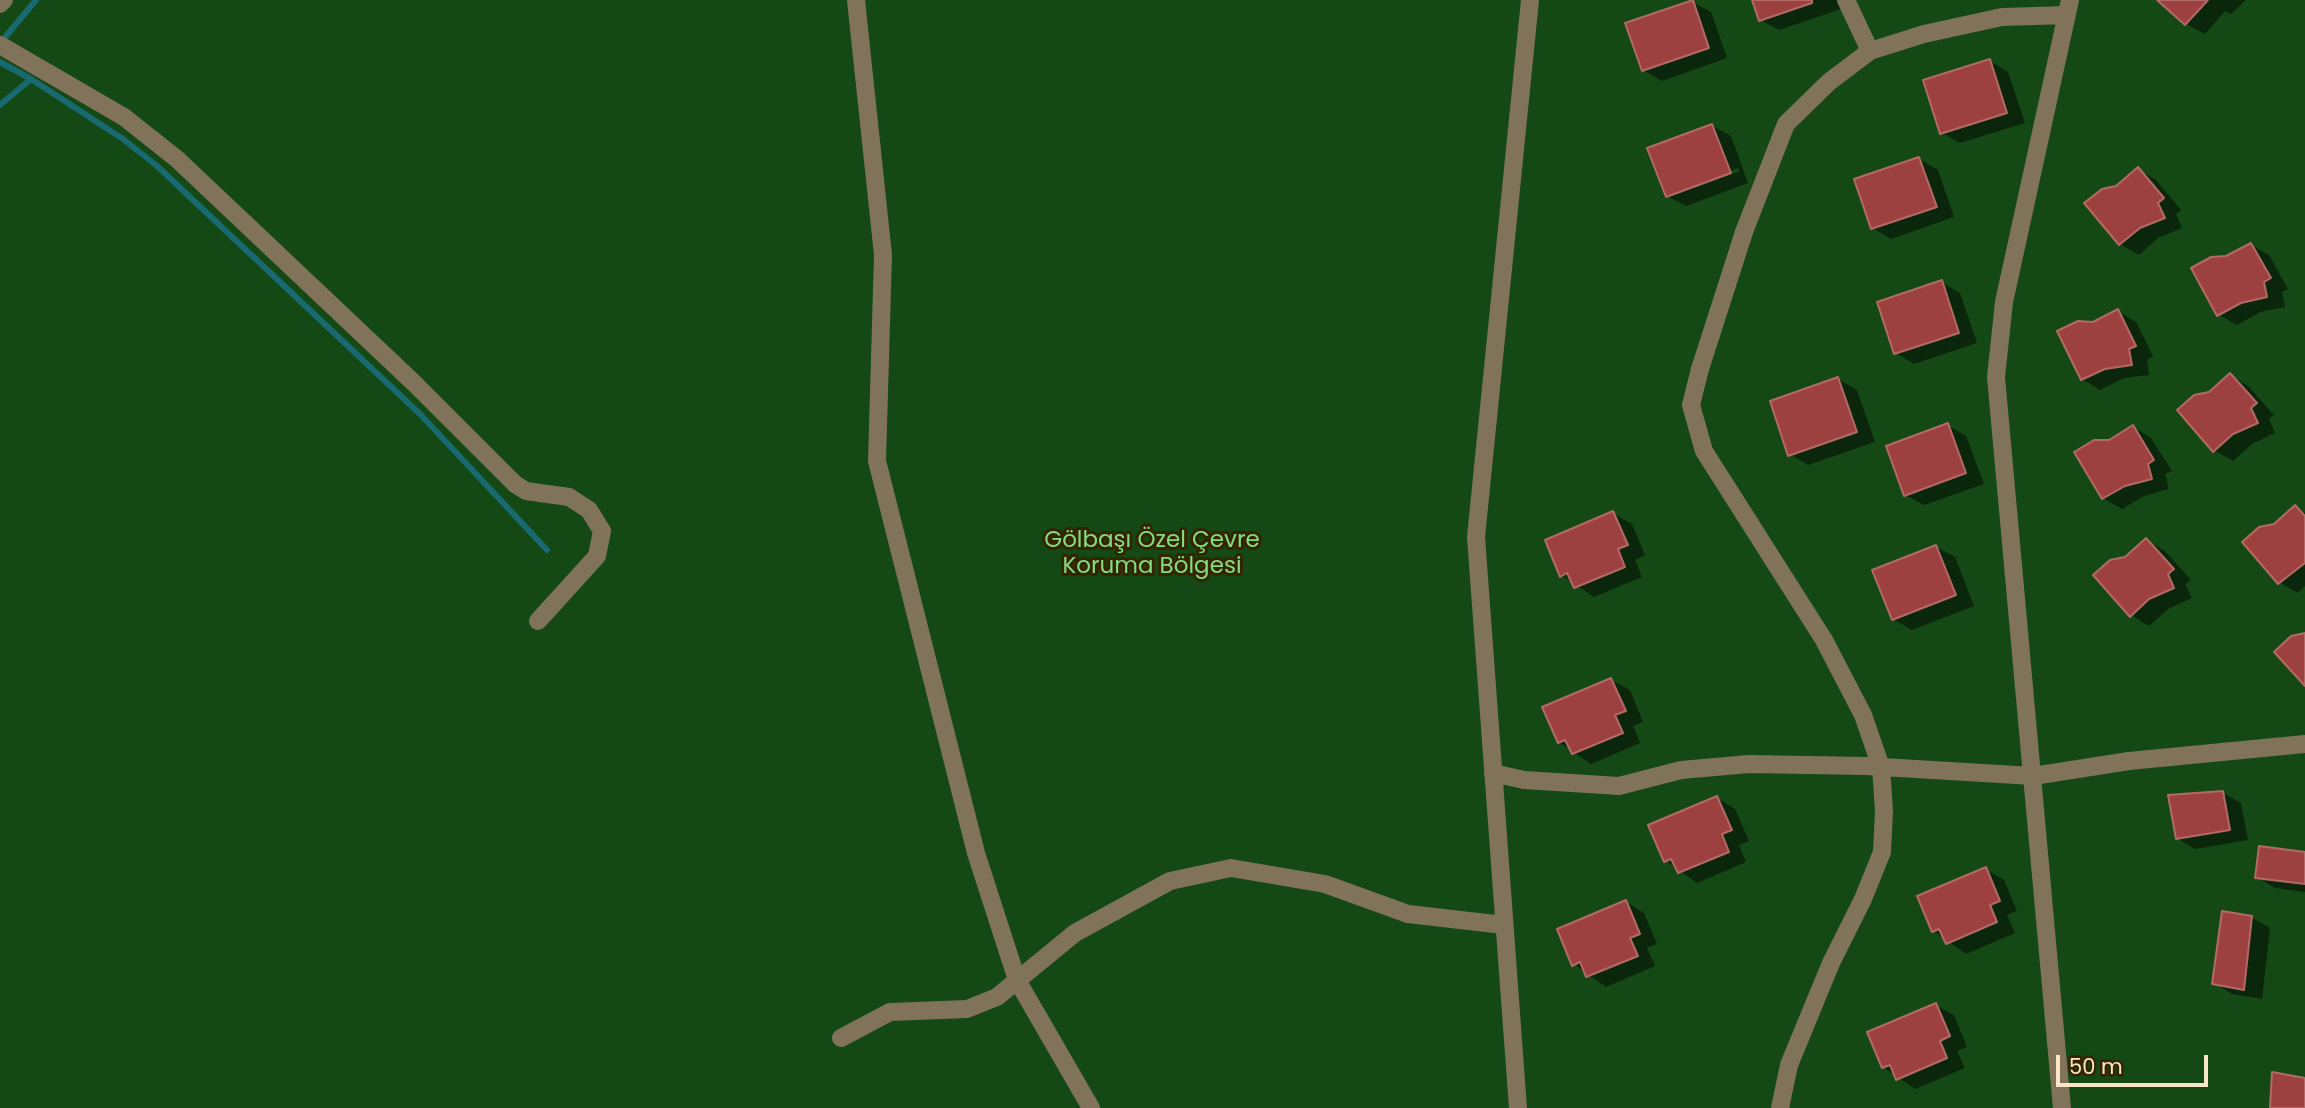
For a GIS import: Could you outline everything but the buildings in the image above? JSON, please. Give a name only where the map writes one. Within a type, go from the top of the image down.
[{"type":"street","points":[[0,4],[4,0]]},
{"type":"street","points":[[856,0],[883,255],[877,461],[976,853],[1017,980],[1091,1108]]},
{"type":"street","points":[[1518,1108],[1476,537],[1530,0]]},
{"type":"street","points":[[1846,0],[1870,51]]},
{"type":"street","points":[[1780,1108],[1789,1065],[1831,963],[1863,899],[1882,852],[1884,811],[1881,767],[1863,715],[1824,640],[1704,451],[1691,405],[1744,232],[1786,124],[1829,82],[1870,51],[1924,34],[1984,20],[2068,7],[2004,302],[1996,377],[2062,1108]]},
{"type":"street","points":[[4,47],[124,117],[177,159],[404,374],[515,484],[526,491],[569,497],[589,510],[602,531],[597,556],[538,621]]},
{"type":"street","points":[[1493,773],[1524,780],[1619,786],[1712,765],[1881,767],[2033,776],[2129,761],[2305,744]]},
{"type":"street","points":[[841,1038],[890,1012],[967,1009],[997,997],[1076,933],[1170,881],[1231,868],[1325,884],[1408,914],[1504,925]]},
{"type":"green space","name":"Gölbaşı Özel Çevre Koruma Bölgesi","points":[[0,0],[2305,0],[2305,1108],[0,1108]]},
{"type":"waterway","points":[[1,42],[36,0]]},
{"type":"waterway","points":[[0,62],[123,139],[157,166],[420,414],[547,550]]},
{"type":"waterway","points":[[0,105],[31,79]]}]
